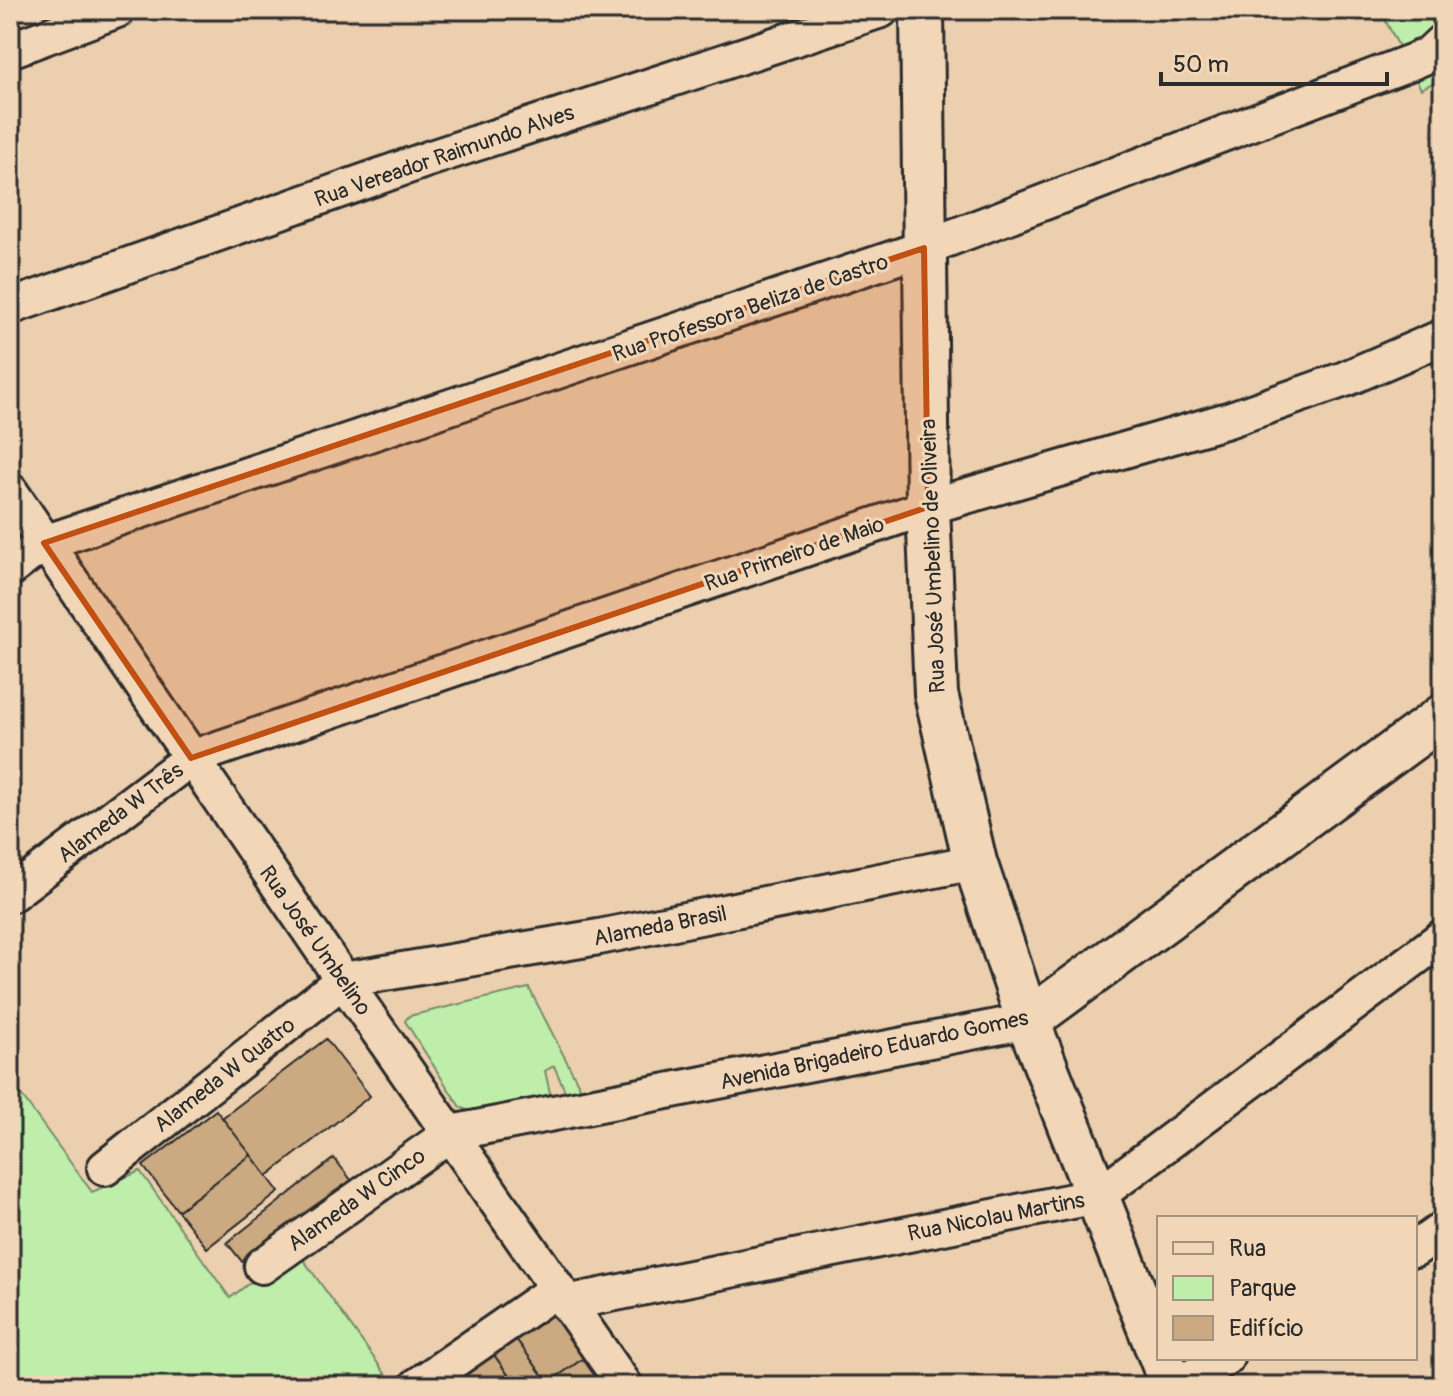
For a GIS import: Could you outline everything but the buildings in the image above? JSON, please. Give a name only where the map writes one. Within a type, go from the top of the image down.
[{"type":"street","points":[[10,50],[117,10]]},
{"type":"street","name":"Rua Vereador Raimundo Alves","points":[[10,307],[428,159],[881,10]]},
{"type":"street","name":"Rua José Umbelino de Oliveira","points":[[922,10],[928,507],[936,694],[975,862],[1028,1021],[1157,1347]]},
{"type":"street","name":"Rua Professora Beliza de Castro","points":[[10,569],[44,543],[924,248],[1414,61],[1428,55],[1443,41]]},
{"type":"street","name":"Rua Primeiro de Maio","points":[[191,758],[928,507],[1228,420],[1345,379],[1443,337]]},
{"type":"street","name":"Rua José Umbelino","points":[[10,491],[343,980],[625,1386]]},
{"type":"street","name":"Avenida Brigadeiro Eduardo Gomes","points":[[451,1133],[1028,1021],[1443,716]]},
{"type":"street","name":"Alameda W Três","points":[[10,895],[191,758]]},
{"type":"street","name":"Alameda Brasil","points":[[343,980],[599,937],[975,862]]},
{"type":"street","name":"Rua Nicolau Martins","points":[[562,1296],[1097,1196],[1443,937]]},
{"type":"street","name":"Alameda W Quatro","points":[[105,1168],[343,980]]},
{"type":"street","name":"Alameda W Cinco","points":[[262,1266],[451,1133]]},
{"type":"street","points":[[1417,1248],[1443,1229]]},
{"type":"street","points":[[417,1386],[562,1296]]},
{"type":"street","name":"Rua José Umbelino de Oliveira","points":[[1162,1360],[1174,1386]]},
{"type":"street","points":[[1174,1386],[1222,1360]]},
{"type":"highlighted area","points":[[924,248],[928,507],[191,758],[44,543]]},
{"type":"green space","points":[[1380,10],[1443,10],[1443,78],[1421,89]]},
{"type":"green space","points":[[529,988],[586,1099],[569,1100],[554,1066],[545,1071],[552,1102],[476,1114],[460,1107],[405,1021],[409,1016]]},
{"type":"green space","points":[[10,1080],[92,1192],[140,1171],[230,1298],[295,1248],[394,1386],[10,1386]]}]
